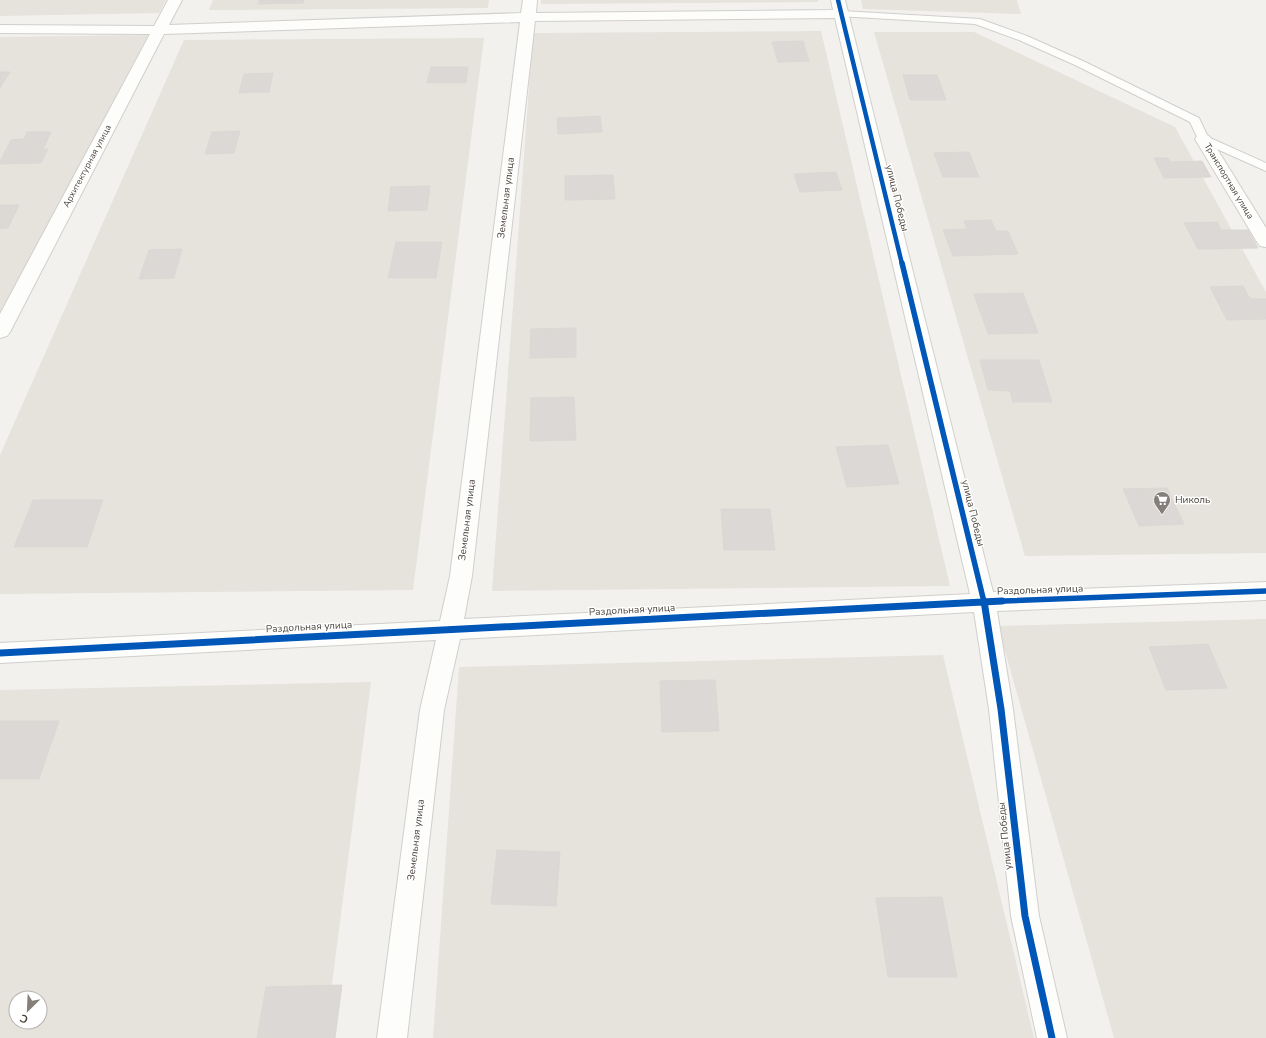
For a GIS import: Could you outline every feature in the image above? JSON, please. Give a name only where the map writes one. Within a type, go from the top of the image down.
[{"type":"street","name":"Архитектурная улица","points":[[0,332],[175,0]]},
{"type":"street","points":[[0,29],[159,30],[529,8],[840,7]]},
{"type":"street","name":"улица Победы","points":[[840,7],[984,602],[1001,709],[1024,916],[1052,1038]]},
{"type":"street","name":"Земельная улица","points":[[392,1038],[432,710],[461,576],[529,8]]},
{"type":"street","name":"Транспортная улица","points":[[1204,139],[1266,242]]},
{"type":"street","name":"Раздольная улица","points":[[0,653],[984,602],[1266,591]]},
{"type":"lane","points":[[840,7],[976,21],[1024,38],[1079,63],[1195,120],[1204,139],[1266,167]]},
{"type":"shaded area","points":[[0,0],[166,0],[159,13],[0,16]]},
{"type":"shaded area","points":[[213,0],[489,0],[488,8],[209,10]]},
{"type":"shaded area","points":[[541,0],[818,0],[818,2],[541,4]]},
{"type":"shaded area","points":[[861,0],[1017,0],[1021,14],[863,9]]},
{"type":"shaded area","points":[[821,31],[950,586],[492,591],[533,33]]},
{"type":"shaded area","points":[[874,32],[974,32],[1175,127],[1266,292],[1266,553],[1025,556]]},
{"type":"shaded area","points":[[148,35],[0,319],[0,37]]},
{"type":"shaded area","points":[[484,38],[413,590],[0,594],[0,455],[184,40]]},
{"type":"shaded area","points":[[1266,619],[1266,1038],[1114,1038],[998,626]]},
{"type":"shaded area","points":[[943,655],[1034,1038],[433,1038],[459,667]]},
{"type":"shaded area","points":[[371,682],[325,1038],[0,1038],[0,690]]},
{"type":"building","points":[[260,0],[304,0],[303,3],[258,4]]},
{"type":"building","points":[[803,41],[809,61],[778,62],[772,42]]},
{"type":"building","points":[[431,67],[468,67],[466,83],[427,83]]},
{"type":"building","points":[[0,72],[10,72],[0,88]]},
{"type":"building","points":[[273,73],[269,92],[239,93],[244,74]]},
{"type":"building","points":[[903,75],[937,75],[946,100],[910,100]]},
{"type":"building","points":[[600,116],[602,132],[558,134],[557,118]]},
{"type":"building","points":[[240,131],[234,153],[205,154],[212,132]]},
{"type":"building","points":[[27,132],[51,132],[43,149],[48,149],[41,163],[0,164],[0,161],[11,140],[24,139]]},
{"type":"building","points":[[969,152],[979,177],[943,177],[934,153]]},
{"type":"building","points":[[1154,158],[1168,158],[1171,162],[1202,161],[1211,177],[1164,178]]},
{"type":"building","points":[[836,172],[842,190],[800,192],[794,174]]},
{"type":"building","points":[[613,175],[615,199],[565,200],[565,176]]},
{"type":"building","points":[[430,186],[427,210],[388,211],[391,187]]},
{"type":"building","points":[[0,205],[19,205],[8,228],[0,229]]},
{"type":"building","points":[[991,220],[996,231],[1008,231],[1018,254],[953,256],[943,230],[967,229],[964,221]]},
{"type":"building","points":[[1217,222],[1221,230],[1248,230],[1258,248],[1198,249],[1184,223]]},
{"type":"building","points":[[396,242],[442,242],[436,278],[388,278]]},
{"type":"building","points":[[182,249],[174,278],[139,279],[149,250]]},
{"type":"building","points":[[1243,286],[1250,299],[1266,299],[1266,319],[1227,320],[1210,287]]},
{"type":"building","points":[[1023,293],[1038,333],[988,334],[974,294]]},
{"type":"building","points":[[576,328],[576,357],[530,358],[531,329]]},
{"type":"building","points":[[980,360],[1039,360],[1052,402],[1013,402],[1010,391],[988,390]]},
{"type":"building","points":[[574,397],[576,440],[530,441],[531,398]]},
{"type":"building","points":[[888,445],[899,484],[847,487],[836,447]]},
{"type":"building","points":[[1167,488],[1184,524],[1139,526],[1123,489]]},
{"type":"building","points":[[33,500],[103,500],[87,547],[14,547]]},
{"type":"building","points":[[721,509],[770,509],[775,550],[724,550]]},
{"type":"building","points":[[1208,644],[1227,688],[1166,690],[1149,647]]},
{"type":"building","points":[[715,680],[719,731],[662,732],[660,681]]},
{"type":"building","points":[[0,721],[59,721],[39,779],[0,779]]},
{"type":"building","points":[[497,850],[560,852],[556,906],[491,904]]},
{"type":"building","points":[[942,897],[957,977],[888,977],[876,898]]},
{"type":"building","points":[[342,985],[335,1038],[257,1038],[266,987]]},
{"type":"cycle path","points":[[838,0],[984,602],[1001,709],[1025,916],[1052,1038]]},
{"type":"cycle path","points":[[0,653],[984,602],[1266,591]]},
{"type":"place","name":"Николь","points":[[1162,515]]}]
